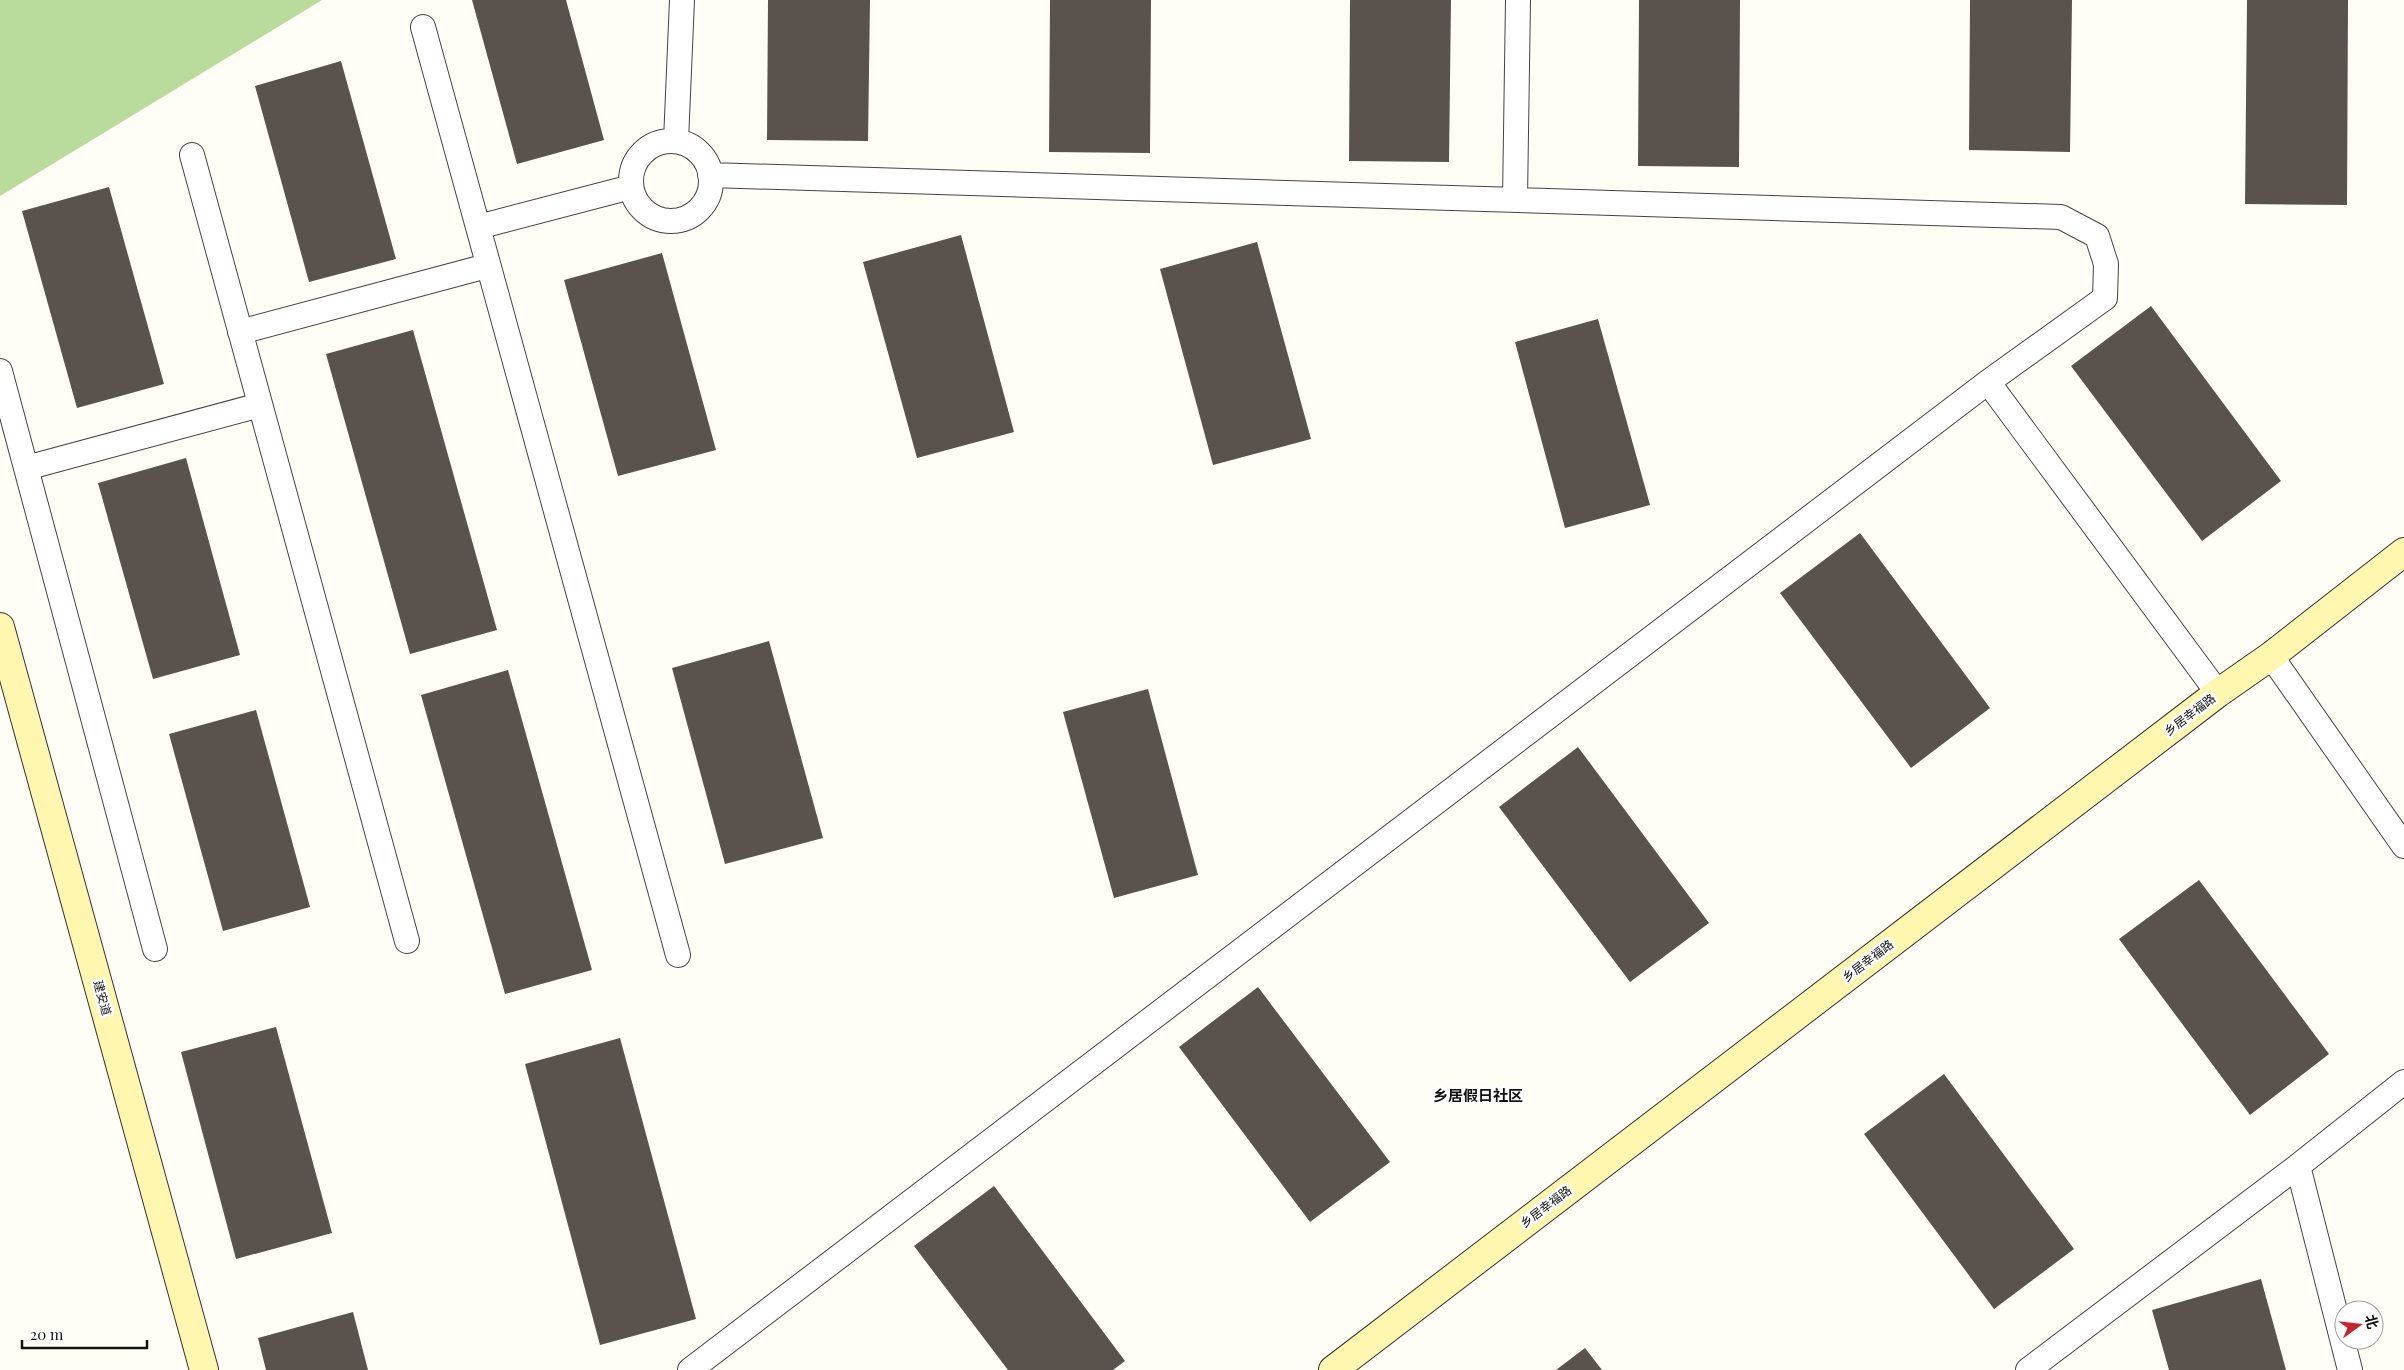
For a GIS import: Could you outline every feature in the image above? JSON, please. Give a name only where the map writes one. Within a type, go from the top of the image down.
[{"type":"street","name":"乡居幸福路","points":[[1333,1370],[2218,693],[2271,656],[2404,552]]},
{"type":"street","name":"建安道","points":[[0,627],[204,1370]]},
{"type":"lane","points":[[676,141],[682,0]]},
{"type":"lane","points":[[1515,200],[1518,0]]},
{"type":"lane","points":[[423,28],[678,954]]},
{"type":"lane","points":[[676,141],[688,145],[698,152],[706,163],[710,175],[706,199],[699,209],[689,216],[677,220],[664,220],[647,213],[635,199],[631,187],[635,163],[642,153],[652,146],[676,141]]},
{"type":"lane","points":[[192,155],[407,941]]},
{"type":"lane","points":[[690,1370],[1988,382],[2104,298],[2106,264],[2096,236],[2060,217],[710,175]]},
{"type":"lane","points":[[478,227],[631,187]]},
{"type":"lane","points":[[240,332],[487,266]]},
{"type":"lane","points":[[0,371],[155,949]]},
{"type":"lane","points":[[1988,382],[2218,693]]},
{"type":"lane","points":[[26,468],[260,405]]},
{"type":"lane","points":[[2271,656],[2404,846]]},
{"type":"lane","points":[[2028,1370],[2298,1166],[2404,1082]]},
{"type":"lane","points":[[2298,1166],[2350,1370]]},
{"type":"green space","points":[[0,0],[322,0],[0,196]]},
{"type":"building","points":[[472,0],[566,0],[604,140],[517,164]]},
{"type":"building","points":[[768,0],[870,0],[868,141],[767,140]]},
{"type":"building","points":[[1050,0],[1151,0],[1150,153],[1049,152]]},
{"type":"building","points":[[1350,0],[1451,0],[1449,162],[1349,161]]},
{"type":"building","points":[[1639,0],[1740,0],[1739,167],[1638,166]]},
{"type":"building","points":[[1970,0],[2072,0],[2070,152],[1969,150]]},
{"type":"building","points":[[2247,0],[2348,0],[2347,205],[2245,204]]},
{"type":"building","points":[[341,61],[396,259],[309,282],[255,86]]},
{"type":"building","points":[[109,187],[164,384],[77,408],[22,211]]},
{"type":"building","points":[[961,235],[1014,432],[917,458],[863,262]]},
{"type":"building","points":[[1257,242],[1311,439],[1213,465],[1160,269]]},
{"type":"building","points":[[662,253],[716,450],[618,476],[564,280]]},
{"type":"building","points":[[2151,306],[2281,481],[2202,541],[2071,366]]},
{"type":"building","points":[[1598,319],[1650,505],[1565,528],[1515,342]]},
{"type":"building","points":[[413,330],[497,630],[410,654],[326,354]]},
{"type":"building","points":[[186,458],[240,655],[153,679],[98,483]]},
{"type":"building","points":[[1860,533],[1990,708],[1911,768],[1780,593]]},
{"type":"building","points":[[769,641],[823,838],[725,864],[672,668]]},
{"type":"building","points":[[508,670],[592,970],[505,994],[421,695]]},
{"type":"building","points":[[1148,689],[1198,875],[1114,898],[1063,712]]},
{"type":"building","points":[[256,710],[310,907],[223,931],[169,734]]},
{"type":"building","points":[[1578,747],[1709,923],[1630,982],[1499,807]]},
{"type":"building","points":[[2199,880],[2329,1054],[2250,1115],[2119,939]]},
{"type":"building","points":[[1258,987],[1390,1162],[1310,1222],[1179,1047]]},
{"type":"building","points":[[276,1027],[332,1233],[236,1259],[181,1052]]},
{"type":"building","points":[[620,1038],[696,1319],[600,1345],[525,1064]]},
{"type":"building","points":[[1944,1074],[2074,1249],[1994,1309],[1864,1134]]},
{"type":"building","points":[[994,1186],[1125,1361],[1113,1370],[1008,1370],[914,1246]]},
{"type":"building","points":[[2261,1279],[2286,1370],[2169,1370],[2152,1310]]},
{"type":"building","points":[[353,1312],[368,1370],[266,1370],[258,1338]]},
{"type":"building","points":[[1585,1348],[1602,1370],[1556,1370]]},
{"type":"district","name":"乡居假日社区","points":[[1478,1096]]}]
